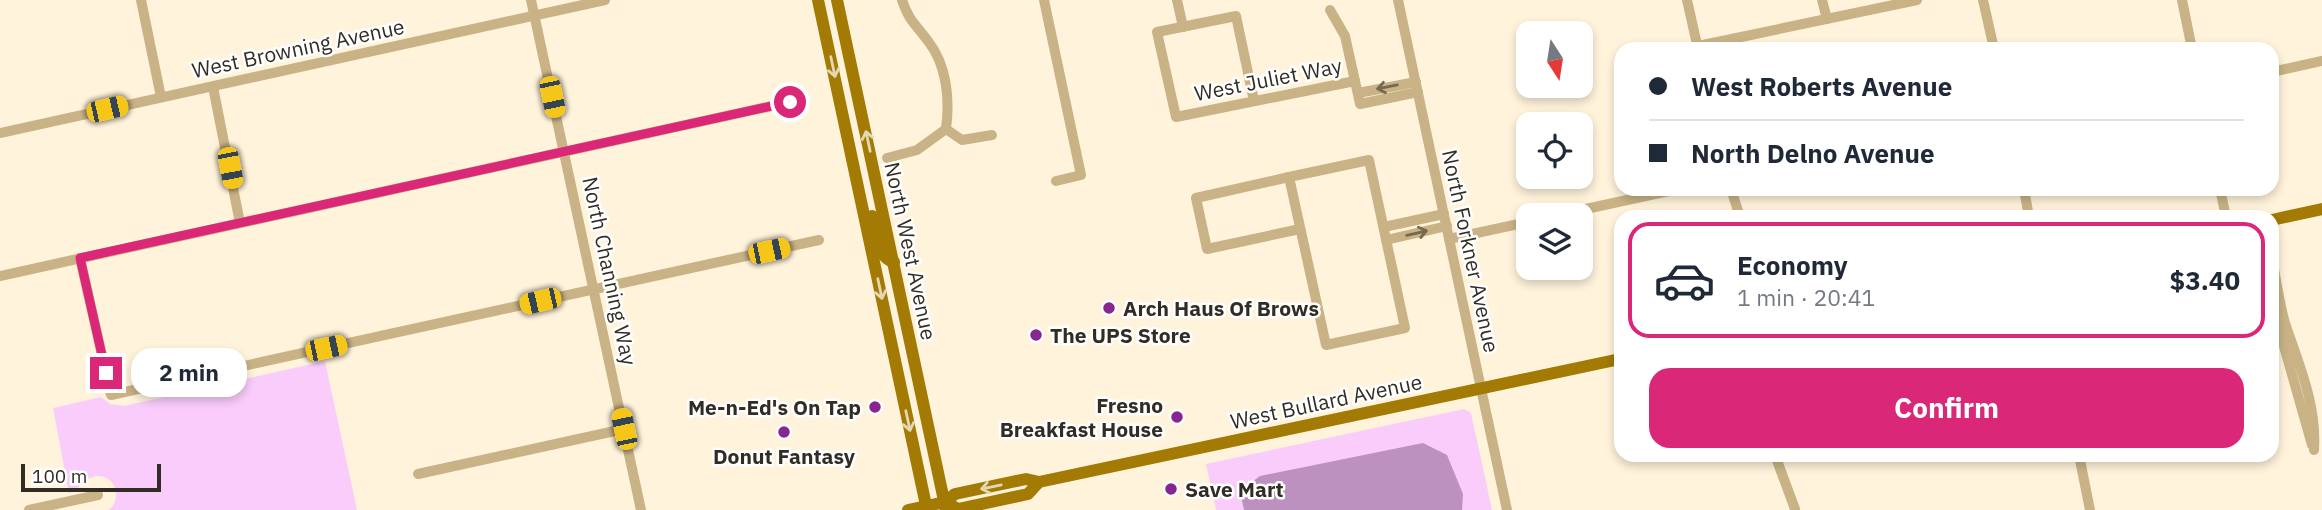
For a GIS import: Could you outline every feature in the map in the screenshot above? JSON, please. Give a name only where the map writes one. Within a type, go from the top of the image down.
[{"type":"main road","name":"North West Avenue","points":[[818,0],[926,508]]},
{"type":"main road","name":"North West Avenue","points":[[837,0],[946,506]]},
{"type":"main road","points":[[840,102],[855,140],[881,251],[888,260],[894,262]]},
{"type":"main road","points":[[2279,218],[2322,209]]},
{"type":"main road","name":"West Bullard Avenue","points":[[908,510],[946,506],[958,509],[1028,494],[1039,482],[1614,360]]},
{"type":"street","points":[[141,0],[161,97]]},
{"type":"street","name":"North Channing Way","points":[[531,0],[641,510]]},
{"type":"street","name":"West Browning Avenue","points":[[0,133],[605,0]]},
{"type":"street","points":[[887,158],[917,150],[946,129],[949,104],[940,60],[928,40],[910,22],[902,0]]},
{"type":"street","points":[[1044,0],[1082,175],[1056,181]]},
{"type":"street","points":[[1177,0],[1183,27],[1236,16],[1254,102]]},
{"type":"street","name":"North Forkner Avenue","points":[[1398,0],[1507,510]]},
{"type":"street","points":[[1687,0],[1697,42]]},
{"type":"street","points":[[1822,0],[1827,19]]},
{"type":"street","points":[[1725,42],[1917,0]]},
{"type":"street","points":[[1983,0],[1992,42]]},
{"type":"street","points":[[2182,0],[2191,42]]},
{"type":"street","points":[[1329,10],[1345,36],[1355,81]]},
{"type":"street","name":"West Juliet Way","points":[[1183,27],[1157,33],[1176,117],[1355,81],[1360,104],[1417,87]]},
{"type":"street","points":[[2279,70],[2322,61]]},
{"type":"street","points":[[214,87],[240,223]]},
{"type":"street","name":"West Juliet Way","points":[[1358,93],[1417,87]]},
{"type":"street","points":[[0,276],[790,102]]},
{"type":"street","points":[[946,129],[962,140],[992,135]]},
{"type":"street","points":[[1289,177],[1326,345],[1405,328],[1369,160],[1289,177],[1196,198],[1207,249],[1300,229]]},
{"type":"street","points":[[1593,207],[1646,196]]},
{"type":"street","points":[[1384,227],[1444,214]]},
{"type":"street","points":[[1449,239],[1516,225]]},
{"type":"street","points":[[1386,240],[1447,226]]},
{"type":"street","points":[[80,258],[111,395],[819,240]]},
{"type":"street","points":[[2279,316],[2293,354],[2305,404]]},
{"type":"street","points":[[418,474],[624,429]]},
{"type":"street","points":[[1778,462],[1795,509]]},
{"type":"street","points":[[2080,462],[2090,510]]},
{"type":"street","points":[[29,510],[98,495]]},
{"type":"shaded area","points":[[325,361],[357,510],[109,510],[115,500],[116,489],[110,480],[98,476],[90,478],[69,493],[53,408],[101,397],[110,404],[124,406]]},
{"type":"shaded area","points":[[1464,409],[1471,413],[1492,510],[1216,510],[1206,464]]},
{"type":"shaded area","points":[[1423,443],[1447,455],[1463,494],[1462,510],[1244,510],[1240,491],[1260,476]]},
{"type":"place","name":"Arch Haus Of Brows","points":[[1109,308]]},
{"type":"place","name":"The UPS Store","points":[[1036,335]]},
{"type":"place","name":"Me-n-Ed's On Tap","points":[[875,407]]},
{"type":"place","name":"Fresno Breakfast House","points":[[1177,417]]},
{"type":"place","name":"Donut Fantasy","points":[[784,432]]},
{"type":"place","name":"Save Mart","points":[[1171,489]]},
{"type":"route","points":[[106,373],[80,258],[790,102]]}]
